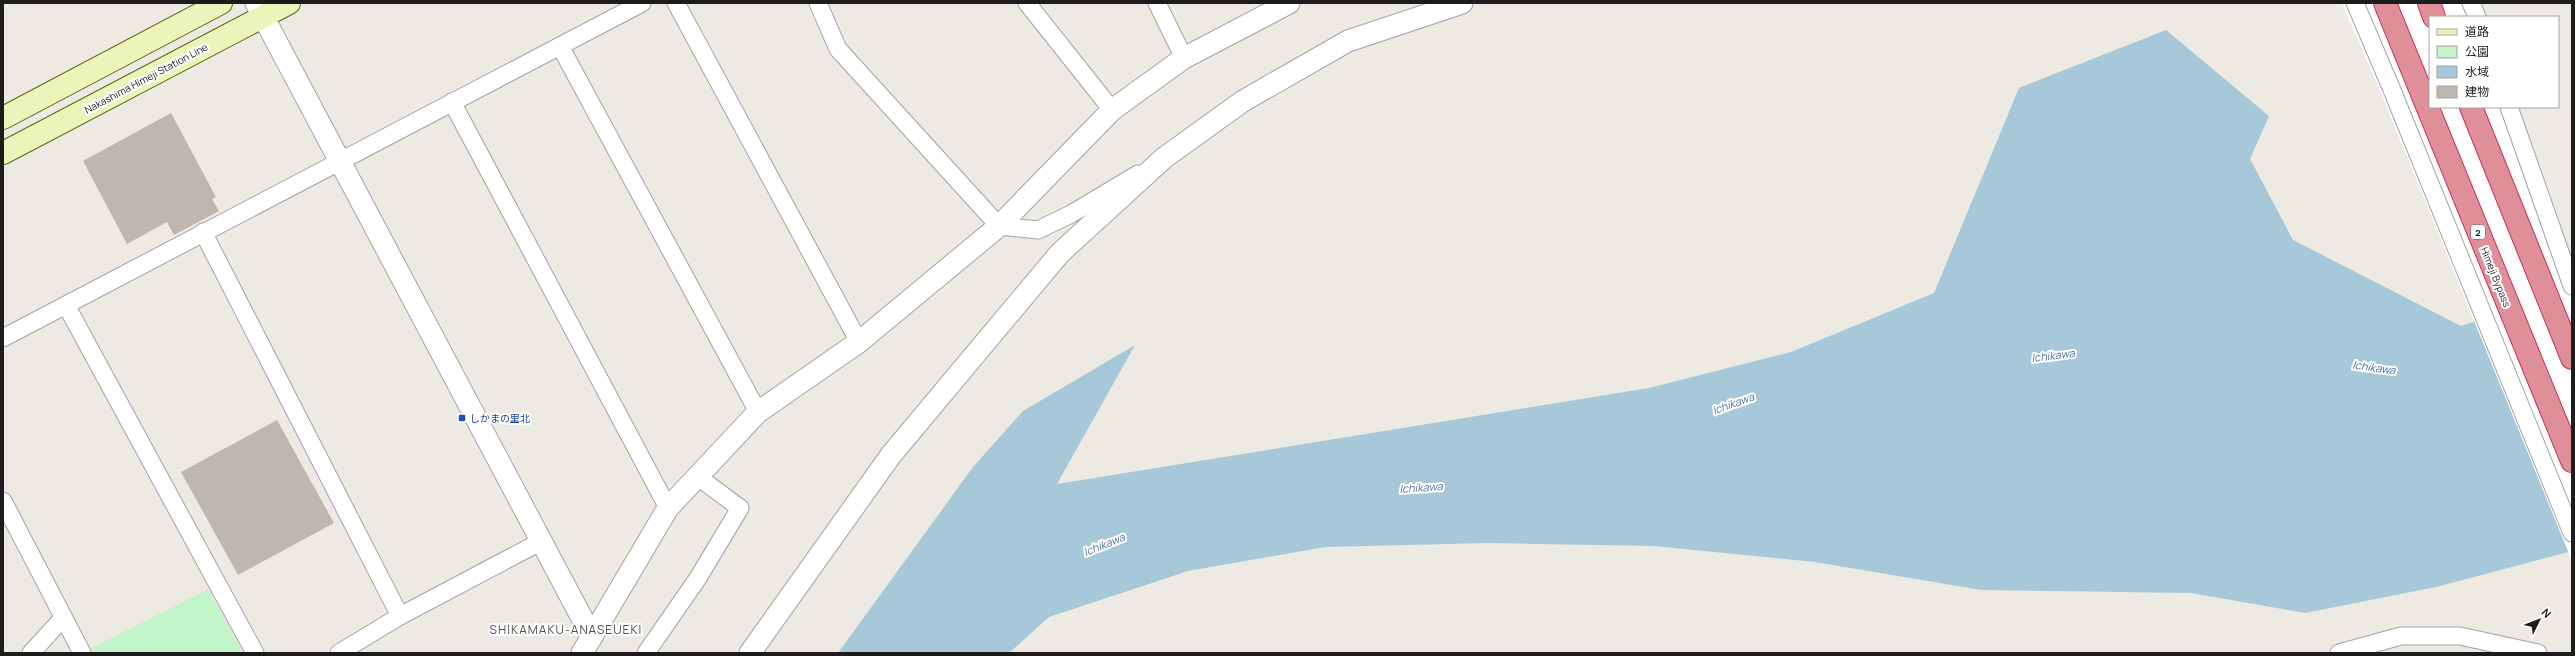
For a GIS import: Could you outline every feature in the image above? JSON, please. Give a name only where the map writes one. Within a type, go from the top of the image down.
[{"type":"highway","points":[[2381,3],[2395,29]]},
{"type":"highway","name":"Himeji Bypass","points":[[2385,3],[2572,461]]},
{"type":"highway","points":[[2428,3],[2434,16]]},
{"type":"highway","points":[[2442,3],[2447,16]]},
{"type":"highway","points":[[2470,108],[2572,358]]},
{"type":"highway","points":[[2476,108],[2503,187]]},
{"type":"main road","points":[[3,118],[222,3]]},
{"type":"main road","name":"Nakashima Himeji Station Line","points":[[3,153],[260,10],[289,3]]},
{"type":"street","points":[[3,338],[642,3]]},
{"type":"street","points":[[676,3],[859,342]]},
{"type":"street","points":[[818,3],[838,49],[999,226],[1038,230],[1071,214],[1164,158],[1243,101],[1348,41],[1462,3]]},
{"type":"street","points":[[1027,3],[1112,110]]},
{"type":"street","points":[[1157,3],[1184,58]]},
{"type":"street","points":[[587,645],[668,508],[758,412],[859,342],[999,226],[1112,110],[1184,58],[1289,3]]},
{"type":"street","points":[[2355,3],[2392,90],[2572,533]]},
{"type":"street","points":[[2471,3],[2477,16]]},
{"type":"street","points":[[260,10],[540,542],[587,645]]},
{"type":"street","points":[[560,46],[758,412]]},
{"type":"street","points":[[452,102],[668,508]]},
{"type":"street","points":[[2509,108],[2572,286]]},
{"type":"street","points":[[750,653],[891,455],[1060,253],[1164,158]]},
{"type":"street","points":[[203,232],[400,616]]},
{"type":"street","points":[[66,305],[255,653]]},
{"type":"street","points":[[646,653],[698,578],[740,508],[698,477]]},
{"type":"street","points":[[3,501],[82,653]]},
{"type":"street","points":[[340,653],[400,616],[540,542]]},
{"type":"street","points":[[31,653],[64,618]]},
{"type":"street","points":[[2339,653],[2400,636],[2460,636],[2538,653]]},
{"type":"green space","points":[[208,589],[243,653],[92,653],[90,649]]},
{"type":"water","name":"Ichikawa","points":[[2166,30],[2269,116],[2250,159],[2293,240],[2461,326],[2572,290],[2572,551],[2436,587],[2305,613],[2191,593],[1981,590],[1815,562],[1653,546],[1490,543],[1325,547],[1188,571],[1049,617],[1009,653],[838,653],[973,467],[1023,411],[1135,345],[1057,484],[1649,388],[1791,352],[1934,293],[2019,88]]},
{"type":"pier","points":[[2342,3],[2481,3],[2486,16],[2429,16],[2429,108],[2518,108],[2572,261],[2572,561],[2382,95]]},
{"type":"building","points":[[171,113],[216,197],[212,199],[219,211],[174,235],[167,222],[127,244],[83,161]]},
{"type":"building","points":[[277,420],[334,523],[238,575],[181,472]]},
{"type":"place","name":"しかまの里北","points":[[462,418]]},
{"type":"district","name":"SHIKAMAKU-ANASEUEKI","points":[[566,629]]}]
